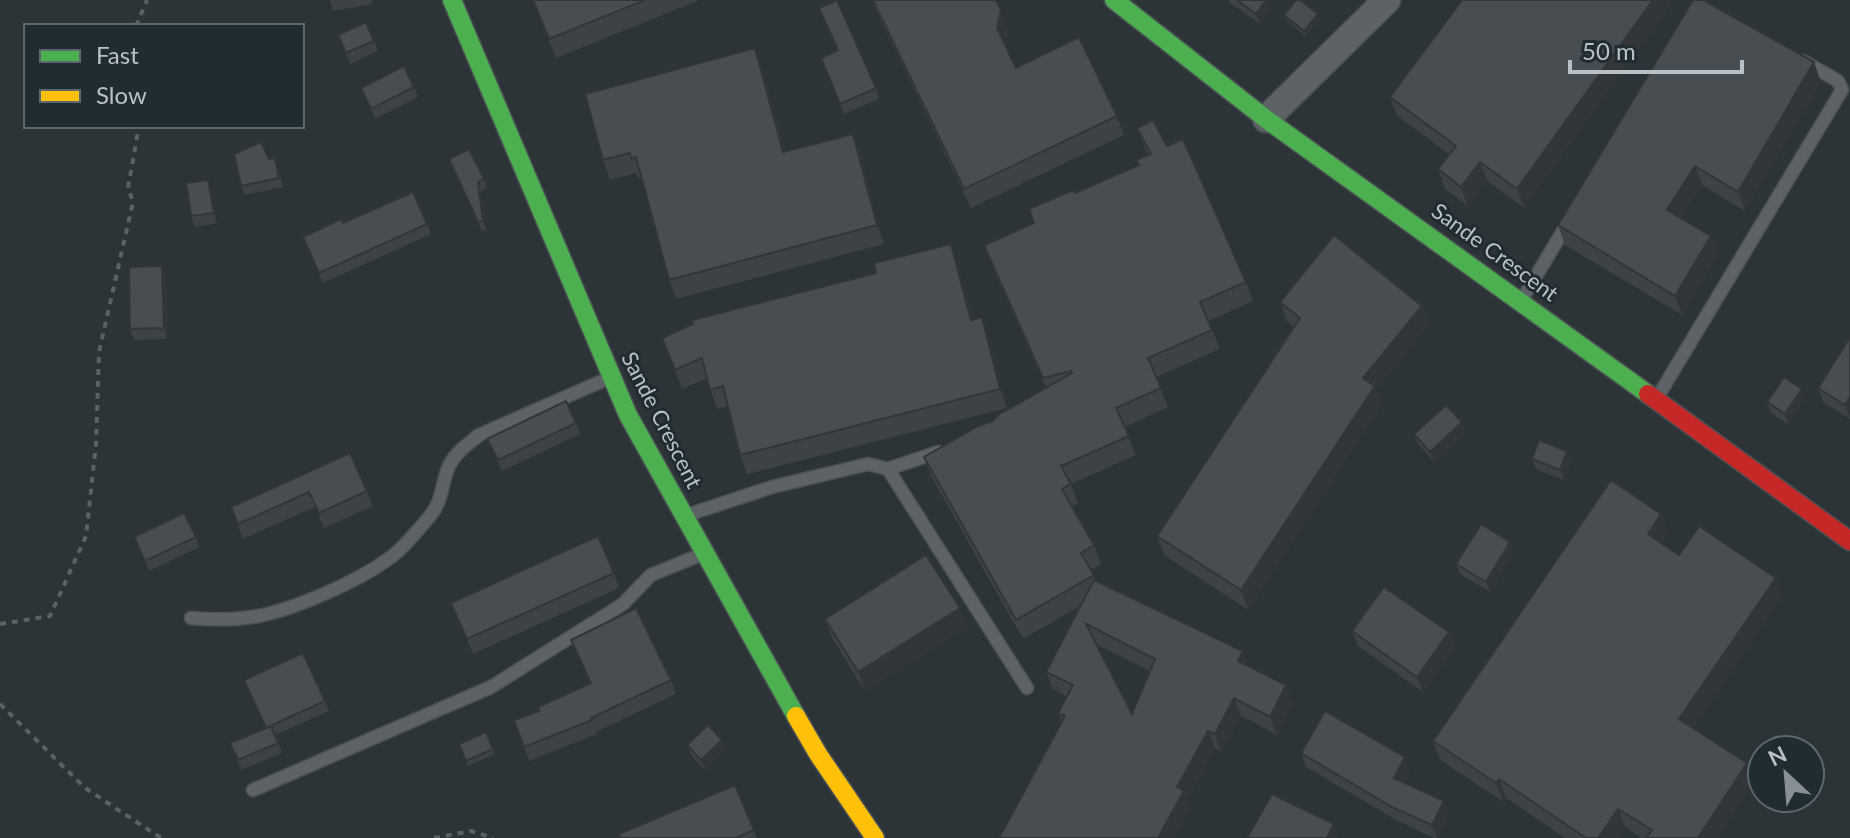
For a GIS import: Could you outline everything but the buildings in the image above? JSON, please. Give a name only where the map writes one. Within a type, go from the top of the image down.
[{"type":"street","name":"Sande Crescent","points":[[452,0],[628,415],[703,554],[818,754],[875,838]]},
{"type":"street","name":"Sande Crescent","points":[[1114,0],[1266,119],[1522,301],[1850,541]]},
{"type":"street","points":[[1266,119],[1387,0]]},
{"type":"lane","points":[[1657,399],[1842,90],[1838,81],[1798,58]]},
{"type":"lane","points":[[1522,301],[1577,207]]},
{"type":"lane","points":[[191,618],[216,620],[260,616],[306,600],[377,566],[403,546],[431,515],[442,496],[449,466],[462,448],[479,435],[612,377]]},
{"type":"lane","points":[[684,516],[772,487],[868,464],[888,469],[956,446]]},
{"type":"lane","points":[[888,469],[1027,688]]},
{"type":"lane","points":[[253,790],[491,687],[623,604],[651,575],[703,554]]},
{"type":"path","points":[[137,24],[147,0]]},
{"type":"path","points":[[0,624],[50,616],[86,536],[96,444],[99,352],[133,202],[128,188],[139,128]]},
{"type":"path","points":[[0,704],[85,788],[161,838]]},
{"type":"path","points":[[434,838],[471,831],[493,838]]},
{"type":"traffic: fast","points":[[452,0],[628,415],[796,716]]},
{"type":"traffic: fast","points":[[1114,0],[1266,119],[1648,394]]},
{"type":"traffic: slow","points":[[796,716],[875,838]]},
{"type":"traffic: jam","points":[[1648,394],[1850,541]]}]
